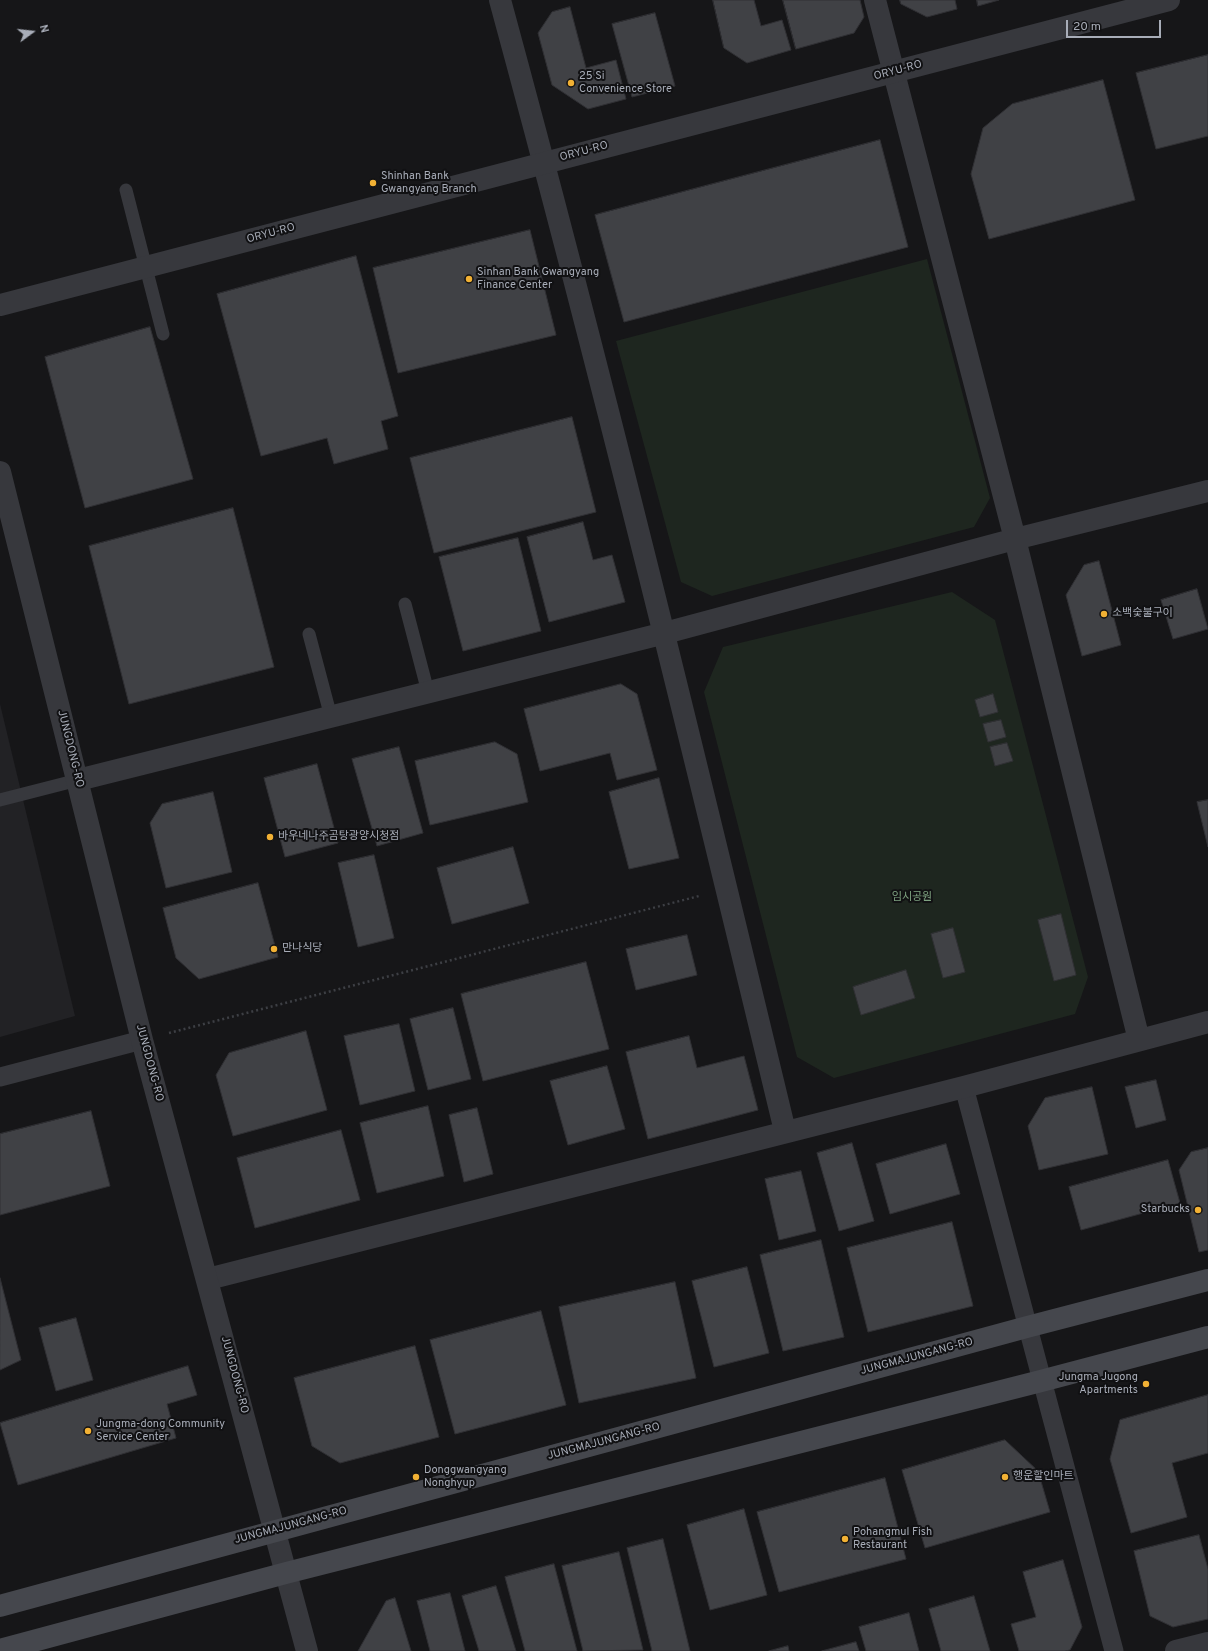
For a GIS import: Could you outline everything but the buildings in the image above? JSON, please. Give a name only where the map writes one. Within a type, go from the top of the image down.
[{"type":"main road","name":"JUNGMAJUNGANG-RO","points":[[0,1606],[275,1530],[1027,1327],[1208,1280]]},
{"type":"main road","points":[[0,1650],[286,1573],[1041,1381],[1208,1337]]},
{"type":"street","points":[[500,0],[544,163],[665,633],[785,1131]]},
{"type":"street","points":[[875,0],[1015,539],[1139,1040]]},
{"type":"street","name":"ORYU-RO","points":[[0,305],[1169,0]]},
{"type":"street","name":"JUNGDONG-RO","points":[[0,472],[142,1040],[208,1279],[307,1651]]},
{"type":"street","points":[[78,780],[665,633],[1015,539],[1208,491]]},
{"type":"street","points":[[208,1279],[785,1131],[964,1087],[1208,1022]]},
{"type":"street","points":[[0,1076],[142,1040]]},
{"type":"street","points":[[964,1087],[1114,1651]]},
{"type":"street","points":[[1176,1651],[1208,1643]]},
{"type":"lane","points":[[126,190],[163,334]]},
{"type":"lane","points":[[405,604],[428,692]]},
{"type":"lane","points":[[309,634],[331,717]]},
{"type":"lane","points":[[0,800],[78,780]]},
{"type":"path","points":[[142,1040],[727,889]]},
{"type":"shaded area","points":[[0,704],[75,1016],[0,1037]]},
{"type":"green space","points":[[927,259],[990,498],[974,527],[712,596],[681,582],[616,341]]},
{"type":"green space","name":"임시공원","points":[[952,592],[995,620],[1088,977],[1075,1014],[834,1078],[797,1057],[704,692],[723,647]]},
{"type":"place","name":"25 Si Convenience Store","points":[[571,83]]},
{"type":"place","name":"Shinhan Bank Gwangyang Branch","points":[[373,183]]},
{"type":"place","name":"Sinhan Bank Gwangyang Finance Center","points":[[469,279]]},
{"type":"place","name":"소백숯불구이","points":[[1104,614]]},
{"type":"place","name":"바우네나주곰탕광양시청점","points":[[270,837]]},
{"type":"place","name":"만나식당","points":[[274,949]]},
{"type":"place","name":"Starbucks","points":[[1198,1210]]},
{"type":"place","name":"Jungma Jugong Apartments","points":[[1146,1384]]},
{"type":"place","name":"Jungma-dong Community Service Center","points":[[88,1431]]},
{"type":"place","name":"Donggwangyang Nonghyup","points":[[416,1477]]},
{"type":"place","name":"행운할인마트","points":[[1005,1477]]},
{"type":"place","name":"Pohangmul Fish Restaurant","points":[[845,1539]]}]
